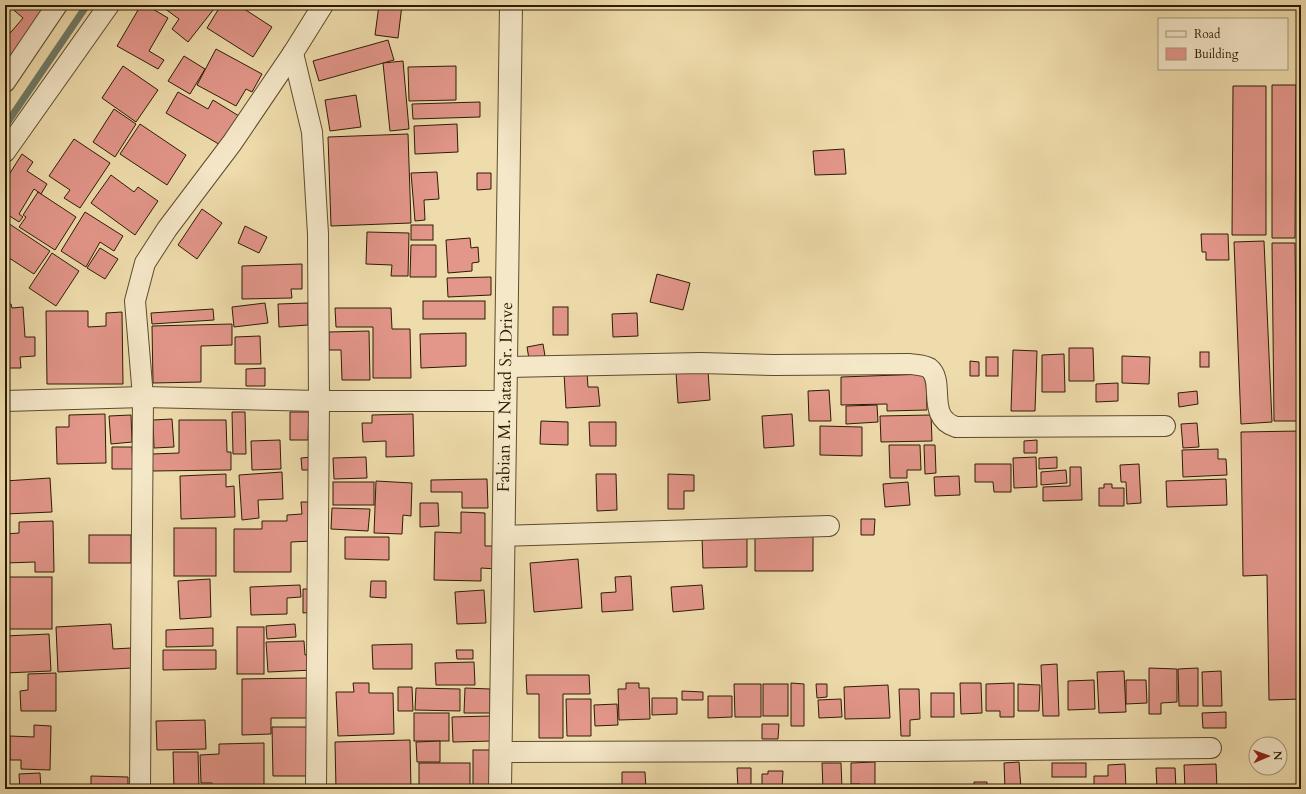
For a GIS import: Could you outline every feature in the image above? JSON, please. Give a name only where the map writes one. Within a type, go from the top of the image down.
[{"type":"street","points":[[5,82],[56,5]]},
{"type":"street","points":[[5,152],[109,5]]},
{"type":"street","points":[[140,789],[143,397],[136,301],[145,262],[167,229],[232,143],[294,53],[323,5]]},
{"type":"street","name":"Fabian M. Natad Sr. Drive","points":[[500,789],[511,5]]},
{"type":"street","points":[[294,53],[312,132],[318,234],[319,401],[316,789]]},
{"type":"street","points":[[506,367],[701,363],[774,365],[910,364],[928,367],[934,373],[938,410],[945,421],[956,427],[1165,426]]},
{"type":"street","points":[[5,401],[143,397],[319,401],[505,401]]},
{"type":"street","points":[[503,536],[830,526]]},
{"type":"street","points":[[500,752],[917,751],[1211,748]]},
{"type":"building","points":[[8,5],[41,5],[49,11],[5,63],[5,39],[23,18]]},
{"type":"building","points":[[141,5],[146,5],[168,18],[149,51],[164,60],[158,69],[117,46]]},
{"type":"building","points":[[167,5],[217,5],[188,42],[172,29],[179,19],[164,8]]},
{"type":"building","points":[[221,5],[238,5],[272,27],[253,57],[207,28]]},
{"type":"building","points":[[278,5],[286,5],[284,9]]},
{"type":"building","points":[[379,5],[402,5],[398,38],[375,35]]},
{"type":"building","points":[[388,40],[394,60],[319,81],[313,61]]},
{"type":"building","points":[[216,49],[262,74],[252,92],[246,89],[236,106],[197,85]]},
{"type":"building","points":[[184,56],[205,69],[190,94],[168,81]]},
{"type":"building","points":[[403,61],[409,129],[390,131],[383,63]]},
{"type":"building","points":[[123,66],[158,90],[136,122],[102,98]]},
{"type":"building","points":[[456,66],[456,100],[409,101],[408,67]]},
{"type":"building","points":[[1272,85],[1296,85],[1295,238],[1272,238]]},
{"type":"building","points":[[1233,86],[1266,86],[1266,235],[1232,235]]},
{"type":"building","points":[[1301,86],[1301,238],[1300,238]]},
{"type":"building","points":[[178,92],[208,109],[213,100],[239,116],[222,146],[166,113]]},
{"type":"building","points":[[356,95],[361,127],[330,131],[325,100]]},
{"type":"building","points":[[480,102],[480,117],[413,119],[412,104]]},
{"type":"building","points":[[114,109],[136,124],[115,157],[93,142]]},
{"type":"building","points":[[140,124],[186,155],[167,185],[120,154]]},
{"type":"building","points":[[457,124],[458,152],[415,154],[414,126]]},
{"type":"building","points":[[408,134],[411,223],[331,226],[328,137]]},
{"type":"building","points":[[74,139],[110,163],[80,208],[64,198],[70,190],[49,176]]},
{"type":"building","points":[[844,149],[846,174],[815,175],[813,151]]},
{"type":"building","points":[[22,154],[33,162],[27,171],[47,184],[41,194],[34,189],[19,214],[23,217],[19,222],[5,213],[5,181]]},
{"type":"building","points":[[437,172],[439,199],[424,200],[425,220],[415,221],[411,173]]},
{"type":"building","points":[[477,173],[491,173],[491,189],[477,190]]},
{"type":"building","points":[[111,175],[134,192],[138,187],[158,201],[135,235],[91,203]]},
{"type":"building","points":[[38,192],[76,217],[55,250],[19,227],[26,217],[23,215]]},
{"type":"building","points":[[202,209],[222,223],[197,259],[178,245]]},
{"type":"building","points":[[85,212],[123,236],[114,251],[100,242],[86,267],[61,251]]},
{"type":"building","points":[[5,221],[50,251],[34,274],[6,256],[5,257]]},
{"type":"building","points":[[411,225],[433,225],[433,240],[411,240]]},
{"type":"building","points":[[245,226],[267,237],[259,253],[238,243]]},
{"type":"building","points":[[367,232],[409,233],[408,276],[391,276],[392,265],[366,264]]},
{"type":"building","points":[[1201,234],[1228,234],[1229,260],[1206,260],[1206,252],[1202,252]]},
{"type":"building","points":[[470,238],[471,248],[478,247],[479,262],[472,263],[472,271],[448,273],[446,240]]},
{"type":"building","points":[[1299,240],[1301,240],[1301,422],[1300,422]]},
{"type":"building","points":[[1264,241],[1272,422],[1241,424],[1234,242]]},
{"type":"building","points":[[1272,243],[1295,243],[1297,421],[1274,421]]},
{"type":"building","points":[[411,245],[436,245],[436,277],[410,277]]},
{"type":"building","points":[[100,248],[118,259],[105,279],[87,268]]},
{"type":"building","points":[[52,253],[79,271],[56,306],[29,288]]},
{"type":"building","points":[[302,264],[302,289],[291,289],[292,298],[242,299],[242,266]]},
{"type":"building","points":[[657,274],[690,283],[683,310],[650,302]]},
{"type":"building","points":[[491,277],[491,295],[448,297],[447,278]]},
{"type":"building","points":[[423,301],[485,301],[485,319],[423,319]]},
{"type":"building","points":[[265,303],[268,323],[234,327],[232,307]]},
{"type":"building","points":[[308,303],[308,325],[279,327],[278,304]]},
{"type":"building","points":[[5,304],[11,304],[12,308],[23,307],[25,337],[35,337],[35,356],[20,357],[21,368],[5,368]]},
{"type":"building","points":[[553,307],[568,307],[568,335],[553,335]]},
{"type":"building","points":[[335,308],[391,308],[392,329],[410,329],[411,378],[373,378],[373,327],[336,327]]},
{"type":"building","points":[[213,309],[214,320],[152,324],[151,313]]},
{"type":"building","points":[[46,311],[88,311],[88,327],[106,326],[106,313],[122,312],[123,384],[47,384]]},
{"type":"building","points":[[637,313],[638,336],[613,337],[612,314]]},
{"type":"building","points":[[232,324],[232,345],[201,346],[201,382],[153,383],[152,326]]},
{"type":"building","points":[[369,331],[370,380],[342,380],[341,350],[329,350],[329,332]]},
{"type":"building","points":[[466,333],[466,366],[421,368],[420,334]]},
{"type":"building","points":[[260,336],[261,364],[235,364],[235,337]]},
{"type":"building","points":[[543,344],[545,356],[529,359],[527,347]]},
{"type":"building","points":[[1069,348],[1093,348],[1094,381],[1069,381]]},
{"type":"building","points":[[1013,350],[1037,351],[1035,411],[1011,411]]},
{"type":"building","points":[[1200,352],[1209,352],[1209,367],[1200,367]]},
{"type":"building","points":[[1064,354],[1065,392],[1042,392],[1042,355]]},
{"type":"building","points":[[1122,356],[1150,357],[1149,384],[1122,383]]},
{"type":"building","points":[[986,357],[998,357],[998,376],[986,376]]},
{"type":"building","points":[[970,361],[979,362],[979,376],[970,376]]},
{"type":"building","points":[[265,368],[265,386],[246,386],[246,369]]},
{"type":"building","points":[[708,371],[710,400],[678,403],[676,372]]},
{"type":"building","points":[[587,372],[588,387],[598,387],[600,406],[566,408],[564,373]]},
{"type":"building","points":[[926,374],[927,410],[887,411],[887,404],[841,405],[841,377]]},
{"type":"building","points":[[1118,383],[1118,401],[1096,402],[1096,384]]},
{"type":"building","points":[[829,390],[831,421],[809,421],[808,391]]},
{"type":"building","points":[[1197,391],[1198,404],[1179,407],[1178,393]]},
{"type":"building","points":[[877,405],[878,422],[846,424],[846,406]]},
{"type":"building","points":[[232,412],[245,412],[246,454],[233,454]]},
{"type":"building","points":[[290,412],[309,412],[308,440],[290,440]]},
{"type":"building","points":[[105,414],[106,463],[57,464],[56,427],[69,427],[69,415]]},
{"type":"building","points":[[413,414],[414,456],[386,457],[386,441],[363,442],[362,423],[372,423],[372,415]]},
{"type":"building","points":[[792,414],[794,446],[764,448],[762,416]]},
{"type":"building","points":[[131,415],[132,442],[111,444],[109,416]]},
{"type":"building","points":[[931,415],[932,441],[881,442],[880,416]]},
{"type":"building","points":[[172,419],[174,447],[154,448],[153,420]]},
{"type":"building","points":[[179,420],[226,420],[227,452],[231,452],[231,470],[152,471],[152,454],[179,453]]},
{"type":"building","points":[[541,421],[568,422],[568,445],[540,444]]},
{"type":"building","points":[[589,422],[616,422],[616,446],[590,446]]},
{"type":"building","points":[[1197,423],[1199,447],[1183,448],[1181,424]]},
{"type":"building","points":[[820,426],[862,427],[862,456],[820,455]]},
{"type":"building","points":[[1301,431],[1301,699],[1269,700],[1267,575],[1243,576],[1241,432]]},
{"type":"building","points":[[280,440],[281,469],[252,470],[251,441]]},
{"type":"building","points":[[1037,440],[1037,453],[1024,453],[1024,441]]},
{"type":"building","points":[[889,445],[920,445],[921,470],[907,470],[907,478],[890,478]]},
{"type":"building","points":[[924,445],[935,445],[936,473],[925,474]]},
{"type":"building","points":[[112,447],[132,447],[133,469],[112,469]]},
{"type":"building","points":[[1218,449],[1218,459],[1226,459],[1227,475],[1183,477],[1182,450]]},
{"type":"building","points":[[312,457],[313,470],[302,470],[301,458]]},
{"type":"building","points":[[366,457],[367,478],[334,479],[333,458]]},
{"type":"building","points":[[1036,457],[1037,487],[1014,488],[1013,458]]},
{"type":"building","points":[[1057,457],[1057,468],[1039,469],[1039,458]]},
{"type":"building","points":[[975,464],[1011,464],[1011,492],[994,492],[993,482],[975,482]]},
{"type":"building","points":[[1139,464],[1141,503],[1127,504],[1126,482],[1121,482],[1120,465]]},
{"type":"building","points":[[1070,467],[1081,467],[1082,500],[1043,501],[1043,487],[1070,486]]},
{"type":"building","points":[[1066,470],[1067,483],[1041,485],[1041,472]]},
{"type":"building","points":[[282,472],[283,499],[258,500],[259,518],[242,520],[239,475]]},
{"type":"building","points":[[226,474],[226,487],[234,486],[235,517],[181,519],[180,476]]},
{"type":"building","points":[[596,474],[616,474],[617,510],[597,511]]},
{"type":"building","points":[[668,474],[694,475],[694,491],[684,491],[684,509],[668,509]]},
{"type":"building","points":[[959,476],[960,495],[935,496],[934,477]]},
{"type":"building","points":[[50,478],[52,512],[5,514],[5,481]]},
{"type":"building","points":[[487,479],[488,508],[462,508],[462,492],[431,492],[431,480]]},
{"type":"building","points":[[1226,479],[1227,505],[1167,507],[1166,481]]},
{"type":"building","points":[[376,481],[412,483],[411,516],[403,515],[402,534],[374,533]]},
{"type":"building","points":[[333,482],[374,482],[374,505],[333,505]]},
{"type":"building","points":[[908,482],[910,505],[885,507],[883,484]]},
{"type":"building","points":[[1104,484],[1112,484],[1112,488],[1124,488],[1124,506],[1099,506],[1099,488],[1104,488]]},
{"type":"building","points":[[301,502],[311,502],[311,541],[291,542],[291,572],[234,572],[234,529],[262,529],[262,521],[287,521],[287,515],[302,514]]},
{"type":"building","points":[[420,503],[438,503],[439,526],[420,527]]},
{"type":"building","points":[[332,508],[370,509],[368,531],[331,529]]},
{"type":"building","points":[[461,512],[485,513],[485,546],[497,546],[497,569],[481,568],[481,581],[434,580],[435,532],[461,533]]},
{"type":"building","points":[[861,519],[875,519],[874,535],[861,535]]},
{"type":"building","points":[[53,521],[54,572],[35,572],[35,562],[5,563],[5,534],[19,533],[19,522]]},
{"type":"building","points":[[174,528],[216,528],[216,576],[174,576]]},
{"type":"building","points":[[813,534],[813,571],[755,571],[755,535]]},
{"type":"building","points":[[89,535],[131,535],[131,563],[89,563]]},
{"type":"building","points":[[747,536],[747,567],[703,568],[702,537]]},
{"type":"building","points":[[345,537],[389,537],[389,560],[345,559]]},
{"type":"building","points":[[578,559],[582,608],[534,612],[530,563]]},
{"type":"building","points":[[631,576],[633,610],[602,612],[601,593],[616,592],[615,577]]},
{"type":"building","points":[[5,577],[52,577],[52,629],[5,629]]},
{"type":"building","points":[[210,579],[211,617],[180,619],[178,581]]},
{"type":"building","points":[[371,581],[386,581],[386,598],[370,597]]},
{"type":"building","points":[[300,585],[301,597],[287,598],[287,614],[251,615],[250,587]]},
{"type":"building","points":[[702,585],[704,609],[673,612],[671,587]]},
{"type":"building","points":[[303,589],[314,589],[314,612],[303,613]]},
{"type":"building","points":[[484,590],[486,623],[457,624],[455,592]]},
{"type":"building","points":[[111,624],[113,649],[131,648],[132,668],[58,672],[56,627]]},
{"type":"building","points":[[295,624],[296,637],[267,639],[266,626]]},
{"type":"building","points":[[237,627],[264,627],[264,674],[237,674]]},
{"type":"building","points":[[213,628],[213,646],[166,647],[166,630]]},
{"type":"building","points":[[49,634],[51,671],[5,673],[5,636]]},
{"type":"building","points":[[304,641],[305,655],[313,654],[314,670],[268,672],[266,642]]},
{"type":"building","points":[[412,644],[412,669],[373,669],[372,645]]},
{"type":"building","points":[[163,650],[216,650],[216,669],[163,670]]},
{"type":"building","points":[[456,650],[473,650],[473,659],[457,659]]},
{"type":"building","points":[[474,662],[475,685],[436,685],[435,663]]},
{"type":"building","points":[[1057,664],[1059,716],[1043,716],[1041,665]]},
{"type":"building","points":[[1149,668],[1177,669],[1177,702],[1161,703],[1161,714],[1149,714]]},
{"type":"building","points":[[1198,668],[1198,706],[1179,706],[1178,669]]},
{"type":"building","points":[[1124,671],[1126,712],[1099,713],[1097,672]]},
{"type":"building","points":[[1221,671],[1222,706],[1203,706],[1202,672]]},
{"type":"building","points":[[56,673],[56,711],[21,711],[20,691],[28,690],[28,674]]},
{"type":"building","points":[[526,675],[589,675],[590,694],[563,694],[563,738],[539,738],[539,694],[527,694]]},
{"type":"building","points":[[308,678],[308,718],[271,718],[271,734],[242,735],[242,679]]},
{"type":"building","points":[[1094,680],[1095,709],[1068,710],[1068,681]]},
{"type":"building","points":[[1126,680],[1146,680],[1147,703],[1126,704]]},
{"type":"building","points":[[353,683],[369,683],[369,693],[393,693],[394,734],[338,736],[336,692],[354,692]]},
{"type":"building","points":[[626,683],[639,683],[639,688],[649,688],[650,719],[619,720],[618,689],[626,689]]},
{"type":"building","points":[[791,683],[804,684],[804,726],[791,726]]},
{"type":"building","points":[[960,683],[981,683],[982,713],[961,714]]},
{"type":"building","points":[[1014,683],[1014,717],[1000,717],[1000,711],[986,711],[986,684]]},
{"type":"building","points":[[734,684],[761,684],[761,717],[735,717]]},
{"type":"building","points":[[763,684],[788,684],[788,716],[763,716]]},
{"type":"building","points":[[816,684],[827,684],[827,697],[817,698]]},
{"type":"building","points":[[1018,684],[1040,685],[1039,711],[1018,711]]},
{"type":"building","points":[[888,685],[890,718],[845,719],[844,687]]},
{"type":"building","points":[[398,687],[412,687],[413,711],[398,711]]},
{"type":"building","points":[[416,688],[460,689],[460,711],[415,710]]},
{"type":"building","points":[[465,688],[490,689],[490,713],[464,713]]},
{"type":"building","points":[[899,689],[919,689],[920,719],[910,720],[910,736],[901,736]]},
{"type":"building","points":[[682,691],[703,692],[703,700],[682,700]]},
{"type":"building","points":[[931,693],[954,693],[954,717],[931,717]]},
{"type":"building","points":[[708,696],[732,696],[732,717],[708,718]]},
{"type":"building","points":[[652,698],[677,698],[677,714],[652,715]]},
{"type":"building","points":[[566,699],[591,699],[591,736],[567,736]]},
{"type":"building","points":[[841,699],[842,717],[819,718],[818,700]]},
{"type":"building","points":[[617,704],[618,725],[595,726],[594,705]]},
{"type":"building","points":[[1226,712],[1226,728],[1203,728],[1202,713]]},
{"type":"building","points":[[414,713],[449,713],[449,741],[414,741]]},
{"type":"building","points":[[491,716],[492,741],[453,742],[452,717]]},
{"type":"building","points":[[205,720],[206,749],[157,750],[156,721]]},
{"type":"building","points":[[762,724],[779,724],[778,739],[762,739]]},
{"type":"building","points":[[34,725],[51,726],[50,770],[21,769],[21,760],[10,760],[10,736],[34,737]]},
{"type":"building","points":[[272,727],[310,727],[311,776],[273,776]]},
{"type":"building","points":[[410,740],[411,789],[336,789],[335,742]]},
{"type":"building","points":[[440,741],[440,762],[417,762],[416,742]]},
{"type":"building","points":[[264,743],[264,789],[213,789],[212,783],[201,783],[200,755],[219,754],[219,744]]},
{"type":"building","points":[[473,750],[493,750],[493,786],[473,786]]},
{"type":"building","points":[[173,752],[198,752],[199,787],[211,787],[211,789],[174,789]]},
{"type":"building","points":[[875,762],[875,789],[860,789],[860,784],[851,784],[851,763]]},
{"type":"building","points":[[1019,762],[1021,789],[1005,789],[1004,763]]},
{"type":"building","points":[[419,763],[470,763],[470,789],[419,789]]},
{"type":"building","points":[[822,763],[841,763],[842,789],[823,789]]},
{"type":"building","points":[[1052,763],[1086,763],[1086,777],[1052,777]]},
{"type":"building","points":[[1125,764],[1126,789],[1094,789],[1094,776],[1108,776],[1108,765]]},
{"type":"building","points":[[1216,764],[1217,789],[1185,789],[1184,765]]},
{"type":"building","points":[[737,768],[751,768],[751,789],[738,789]]},
{"type":"building","points":[[1156,768],[1175,768],[1176,789],[1157,789]]},
{"type":"building","points":[[768,771],[783,771],[782,789],[762,789],[762,774],[768,774]]},
{"type":"building","points":[[622,772],[645,772],[646,789],[622,789]]},
{"type":"building","points":[[40,773],[41,789],[20,789],[19,774]]},
{"type":"building","points":[[91,776],[128,777],[128,789],[91,789]]},
{"type":"building","points":[[974,782],[987,782],[987,788],[1004,789],[974,789]]},
{"type":"waterway","points":[[5,126],[87,5]]}]
